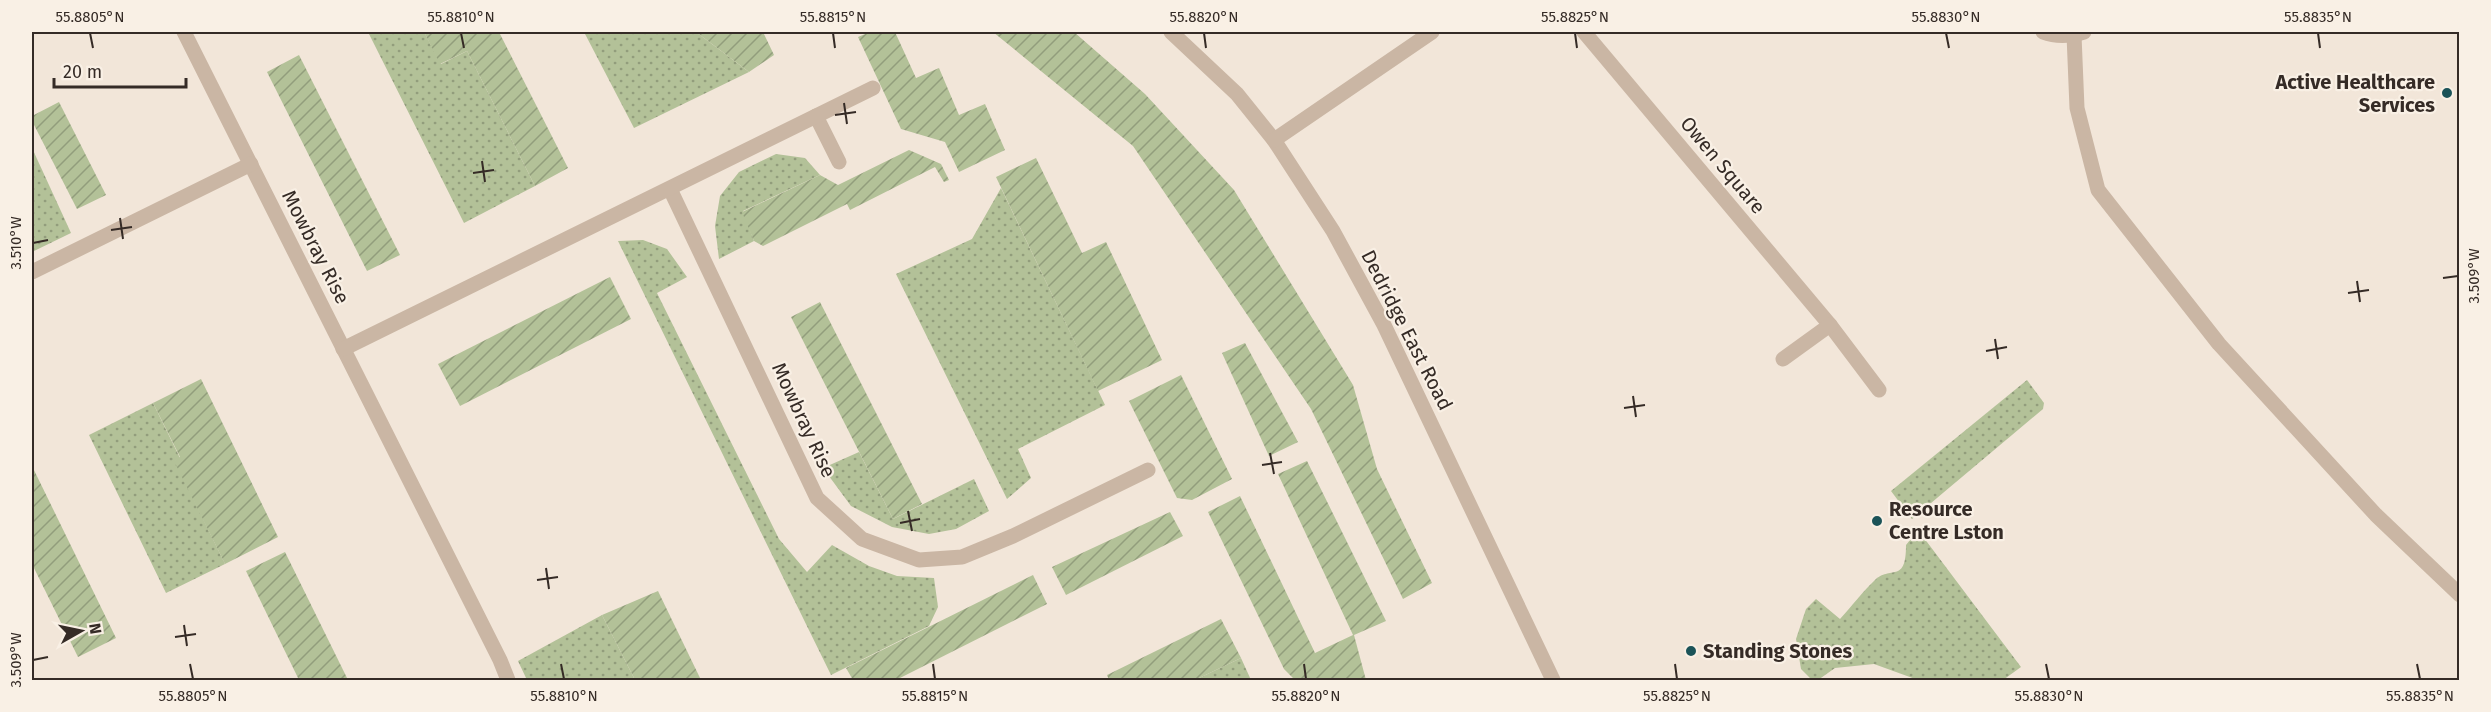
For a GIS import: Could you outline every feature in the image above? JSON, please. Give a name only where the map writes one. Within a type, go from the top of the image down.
[{"type":"street","name":"Mowbray Rise","points":[[184,32],[500,660],[508,681]]},
{"type":"street","name":"Dedridge East Road","points":[[1172,32],[1236,94],[1274,140],[1333,231],[1384,325],[1553,681]]},
{"type":"street","points":[[1274,140],[1432,32]]},
{"type":"street","name":"Owen Square","points":[[1584,32],[1830,325],[1879,390]]},
{"type":"street","points":[[2043,32],[2051,35],[2079,33],[2077,108],[2098,190],[2219,344],[2376,515],[2460,595]]},
{"type":"street","points":[[343,349],[873,88]]},
{"type":"street","points":[[816,116],[839,162]]},
{"type":"street","points":[[32,272],[251,164]]},
{"type":"street","name":"Mowbray Rise","points":[[670,189],[817,498],[862,538],[919,560],[962,557],[1019,533],[1148,470]]},
{"type":"street","points":[[1784,359],[1830,325]]},
{"type":"green space","points":[[368,32],[424,32],[441,64],[467,51],[535,186],[464,223]]},
{"type":"green space","points":[[424,32],[499,32],[568,168],[535,186],[467,51],[440,64]]},
{"type":"green space","points":[[584,32],[696,32],[749,72],[634,128]]},
{"type":"green space","points":[[696,32],[763,32],[774,55],[749,72]]},
{"type":"green space","points":[[870,32],[895,32],[916,78],[939,68],[959,115],[985,104],[1005,150],[959,172],[945,142],[901,129],[858,37]]},
{"type":"green space","points":[[993,32],[1074,32],[1145,94],[1234,190],[1353,385],[1377,469],[1432,583],[1403,599],[1311,409],[1133,146]]},
{"type":"green space","points":[[299,55],[400,255],[367,271],[267,72]]},
{"type":"green space","points":[[59,102],[106,195],[77,209],[32,121],[32,116]]},
{"type":"green space","points":[[32,148],[71,233],[32,252]]},
{"type":"green space","points":[[909,150],[941,164],[949,180],[944,182],[935,167],[850,210],[847,204],[763,246],[754,241],[742,212],[820,175],[838,185]]},
{"type":"green space","points":[[776,154],[805,158],[820,175],[743,211],[754,241],[719,259],[715,226],[720,196],[739,172]]},
{"type":"green space","points":[[1036,158],[1082,253],[1106,242],[1162,360],[1098,391],[996,177]]},
{"type":"green space","points":[[1001,188],[1105,405],[1018,449],[1031,478],[1007,499],[896,274],[972,239]]},
{"type":"green space","points":[[643,240],[667,249],[687,277],[657,293],[779,539],[807,572],[832,545],[869,566],[897,576],[934,578],[938,607],[929,626],[831,675],[618,241]]},
{"type":"green space","points":[[610,277],[631,319],[460,406],[438,364]]},
{"type":"green space","points":[[820,302],[922,504],[893,519],[791,317]]},
{"type":"green space","points":[[1245,343],[1298,442],[1269,456],[1222,353]]},
{"type":"green space","points":[[1181,375],[1232,479],[1192,500],[1177,498],[1129,401]]},
{"type":"green space","points":[[201,379],[278,537],[225,564],[174,461],[180,457],[153,403]]},
{"type":"green space","points":[[2027,380],[2044,403],[2043,409],[1912,519],[1891,491]]},
{"type":"green space","points":[[153,403],[180,458],[175,461],[225,564],[166,593],[89,435]]},
{"type":"green space","points":[[859,452],[893,519],[974,479],[989,511],[956,529],[929,534],[892,527],[851,506],[823,468]]},
{"type":"green space","points":[[1307,461],[1386,621],[1354,635],[1366,680],[1295,680],[1284,669],[1208,512],[1240,496],[1315,653],[1353,635],[1278,474]]},
{"type":"green space","points":[[32,466],[116,638],[78,657],[32,564]]},
{"type":"green space","points":[[1170,512],[1183,536],[1066,595],[1052,567]]},
{"type":"green space","points":[[1918,530],[2021,667],[2003,680],[1918,680],[1874,664],[1835,668],[1818,680],[1812,680],[1801,669],[1796,639],[1806,609],[1816,599],[1840,619],[1876,579],[1901,569],[1904,565],[1906,545]]},
{"type":"green space","points":[[285,552],[348,680],[299,680],[246,571]]},
{"type":"green space","points":[[1033,575],[1047,604],[896,680],[853,680],[846,668]]},
{"type":"green space","points":[[658,591],[701,680],[635,680],[602,615]]},
{"type":"green space","points":[[602,615],[635,680],[527,680],[518,661]]},
{"type":"green space","points":[[1221,619],[1241,658],[1195,680],[1109,680],[1107,675]]},
{"type":"green space","points":[[1241,658],[1251,680],[1195,680]]},
{"type":"place","name":"Active Healthcare Services","points":[[2447,93]]},
{"type":"place","name":"Resource Centre Lston","points":[[1877,521]]},
{"type":"place","name":"Standing Stones","points":[[1691,651]]}]
